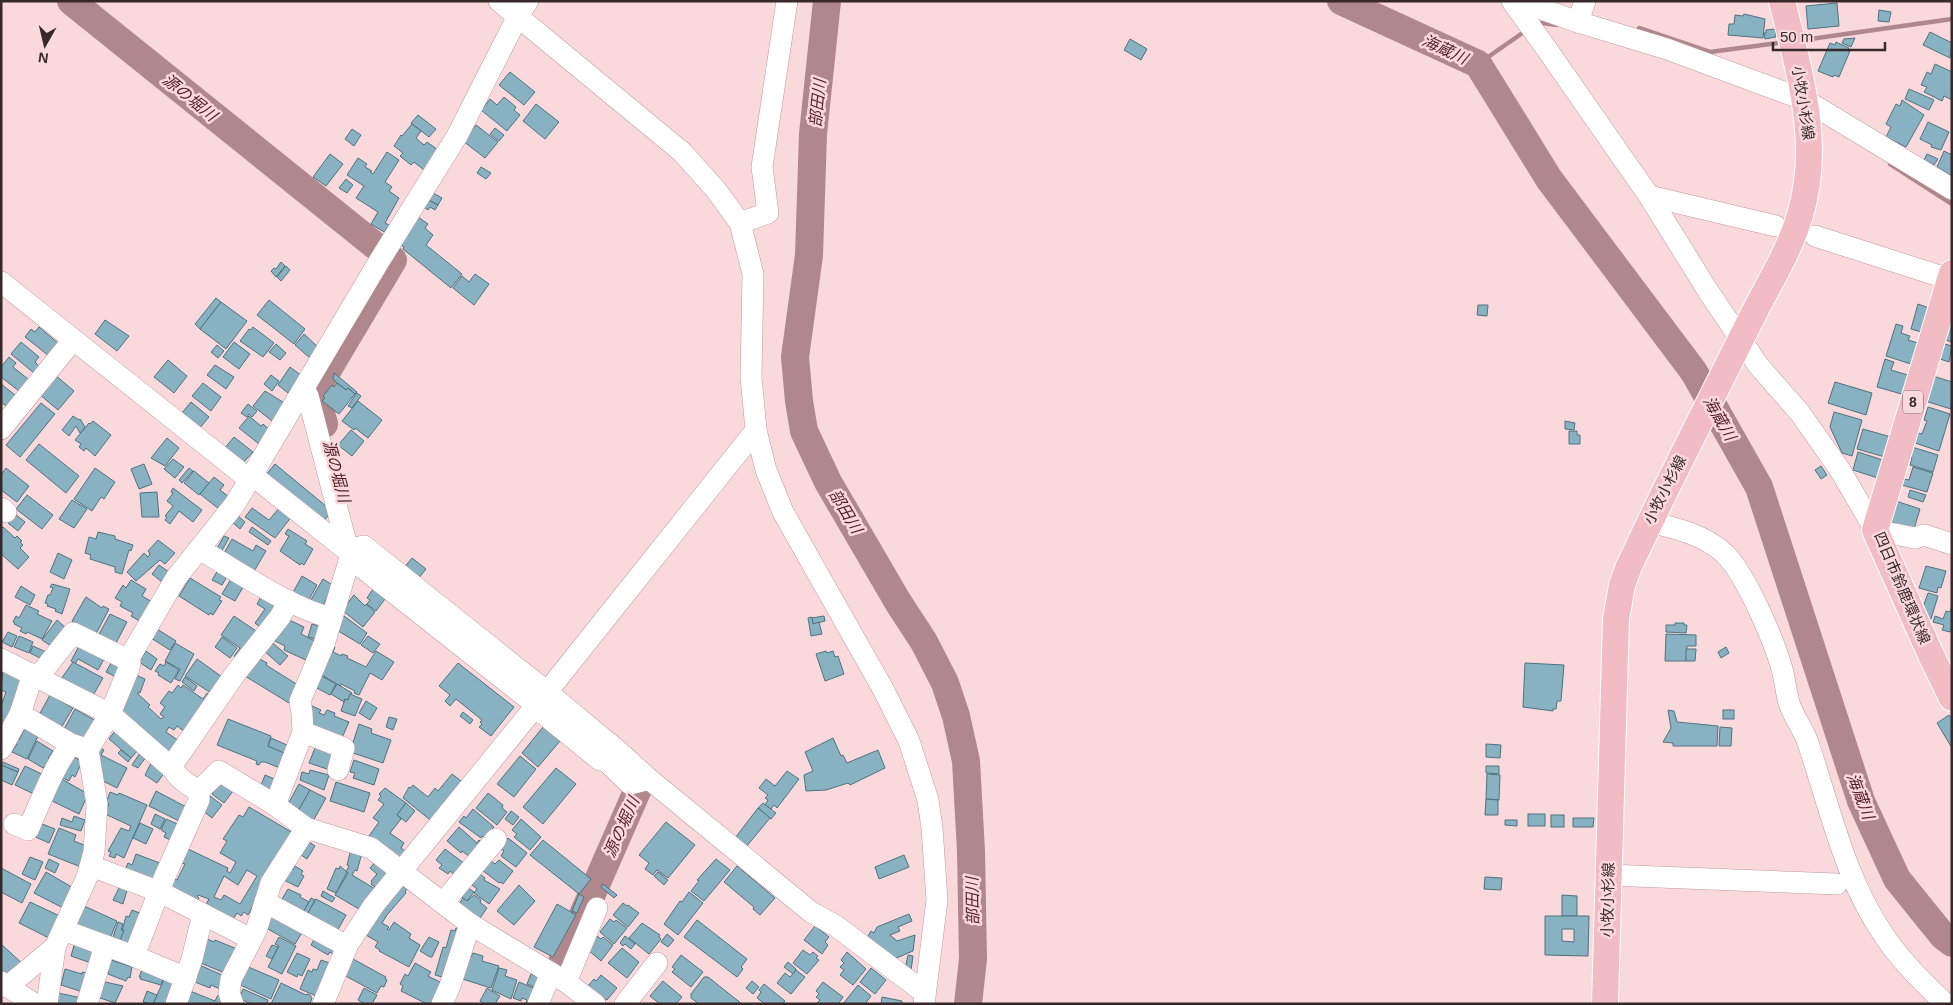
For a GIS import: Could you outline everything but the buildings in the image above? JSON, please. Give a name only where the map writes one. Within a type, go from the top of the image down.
[{"type":"main road","name":"小牧小杉線","points":[[1605,1004],[1616,619],[1622,585],[1649,522],[1800,217],[1809,170],[1809,133],[1806,102],[1782,1]]},
{"type":"main road","name":"四日市鈴鹿環状線","points":[[1951,278],[1874,530],[1930,655],[1952,698]]},
{"type":"street","points":[[499,1],[523,9],[682,152],[716,190],[740,223],[753,274],[751,378],[756,430],[766,470],[783,512],[883,688],[909,741],[928,800],[937,900],[925,998]]},
{"type":"street","points":[[740,223],[768,213],[762,167],[787,1]]},
{"type":"street","points":[[1512,1],[1649,196],[1708,291],[1758,364],[1800,413],[1840,470],[1874,530],[1915,538],[1924,536],[1952,544]]},
{"type":"street","points":[[1519,1],[1578,22],[1676,52],[1806,102],[1952,189]]},
{"type":"street","points":[[1578,22],[1585,1]]},
{"type":"street","points":[[14,824],[28,830],[64,754],[80,747],[110,714],[129,668],[130,662],[128,660],[176,578],[235,504],[251,478],[433,172],[457,136],[523,9]]},
{"type":"street","points":[[1649,196],[1776,226]]},
{"type":"street","points":[[1814,236],[1951,278]]},
{"type":"street","points":[[1,282],[251,478],[353,551],[540,700],[617,750],[640,782],[811,912],[836,926],[925,998]]},
{"type":"street","points":[[1,429],[73,340]]},
{"type":"street","points":[[275,805],[303,732],[304,724],[300,702],[321,651],[353,551],[308,396],[304,389]]},
{"type":"street","points":[[324,1004],[352,935],[359,929],[374,905],[756,430]]},
{"type":"street","points":[[1649,522],[1682,529],[1707,542],[1725,555],[1743,580],[1770,635],[1782,668],[1789,704],[1806,739],[1834,826],[1855,883],[1885,937],[1904,962],[1946,1004]]},
{"type":"street","points":[[199,549],[289,601],[319,615],[332,618]]},
{"type":"street","points":[[171,767],[235,674],[280,617],[289,601]]},
{"type":"street","points":[[1,749],[20,714],[35,675],[73,633],[128,660]]},
{"type":"street","points":[[1,659],[110,714],[171,767],[189,786],[199,792]]},
{"type":"street","points":[[20,714],[80,747],[97,811],[91,866],[59,938],[47,1004]]},
{"type":"street","points":[[303,732],[344,748],[338,770]]},
{"type":"street","points":[[134,956],[199,800],[199,792],[219,771],[275,805],[306,828],[371,848],[470,924],[559,977],[595,1004]]},
{"type":"street","points":[[234,1004],[229,993],[231,979],[256,931],[271,883],[306,828]]},
{"type":"street","points":[[443,903],[496,839]]},
{"type":"street","points":[[91,866],[160,892],[251,940]]},
{"type":"street","points":[[1608,875],[1837,884]]},
{"type":"street","points":[[265,902],[314,929],[318,928],[347,946]]},
{"type":"street","points":[[538,1004],[559,977],[597,908]]},
{"type":"street","points":[[176,1004],[186,978],[203,914]]},
{"type":"street","points":[[442,1004],[450,986],[470,924]]},
{"type":"street","points":[[59,938],[134,956],[186,978]]},
{"type":"street","points":[[34,1004],[3,985],[59,938]]},
{"type":"street","points":[[87,1004],[103,952]]},
{"type":"street","points":[[625,1004],[658,963]]},
{"type":"waterway","name":"源の堀川","points":[[71,1],[393,260],[315,391],[324,424]]},
{"type":"waterway","name":"部田川","points":[[827,1],[813,134],[809,255],[795,357],[799,401],[804,431],[828,482],[898,602],[924,642],[945,683],[956,716],[966,761],[971,851],[973,959],[968,1004]]},
{"type":"waterway","name":"海蔵川","points":[[1341,1],[1478,64],[1549,179],[1694,372],[1759,487],[1861,801],[1897,879],[1943,936],[1952,943]]},
{"type":"waterway","points":[[1803,40],[1952,19]]},
{"type":"waterway","points":[[1542,23],[1557,25]]},
{"type":"waterway","points":[[1639,28],[1710,52],[1778,43]]},
{"type":"waterway","points":[[1478,64],[1521,34]]},
{"type":"waterway","points":[[1890,164],[1952,204]]},
{"type":"waterway","name":"源の堀川","points":[[560,967],[638,789],[635,777],[620,765]]}]
